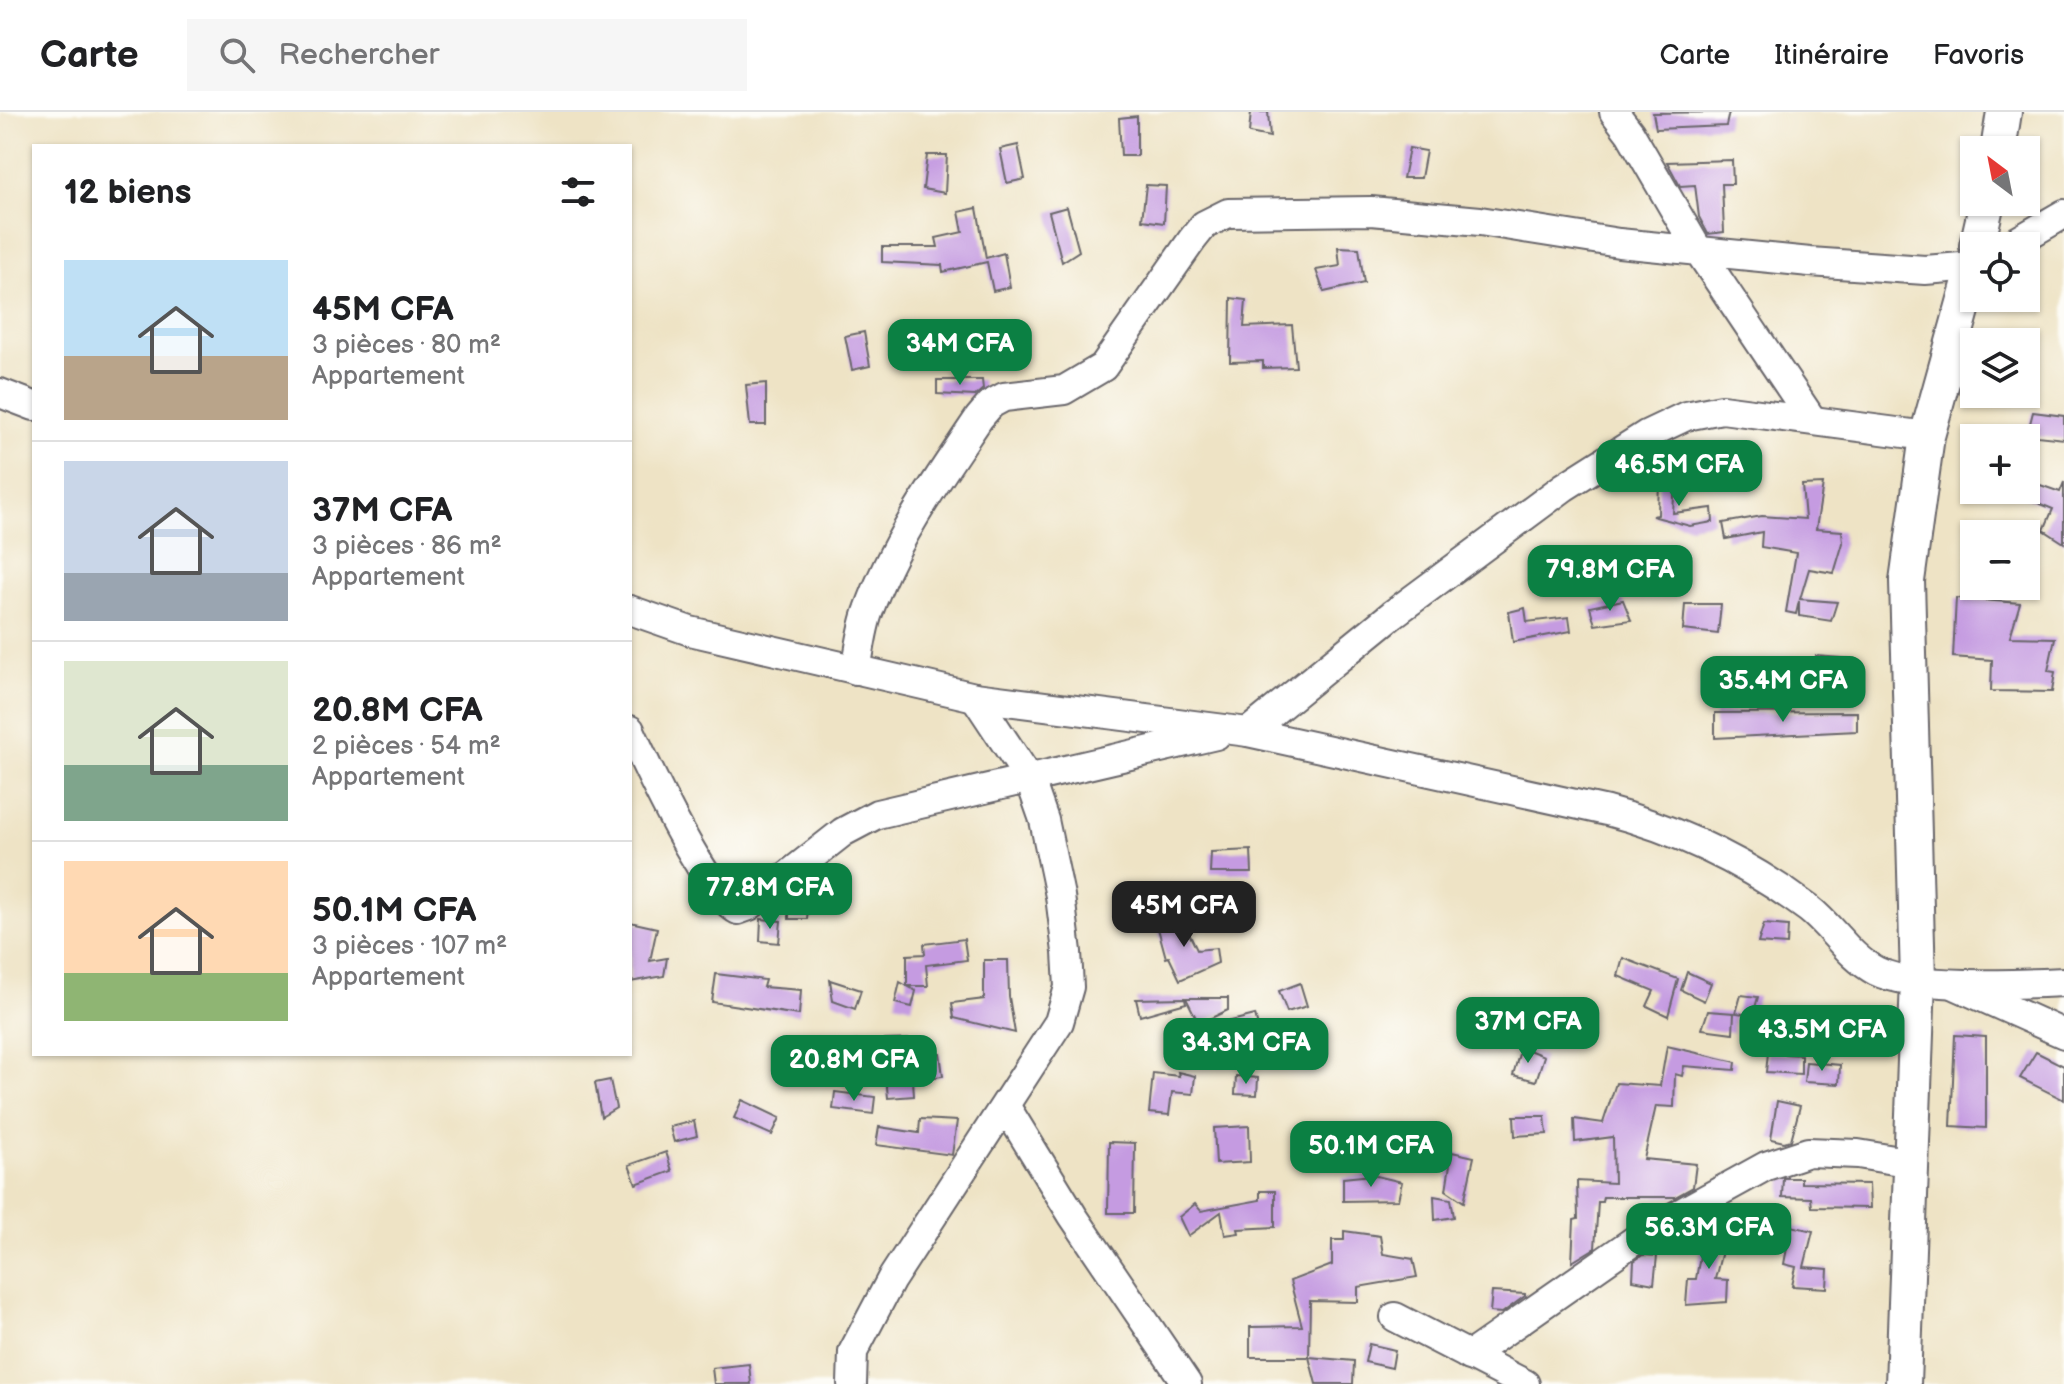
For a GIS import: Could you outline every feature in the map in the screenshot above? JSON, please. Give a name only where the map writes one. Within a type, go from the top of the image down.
[{"type":"main road","points":[[2000,136],[2004,112]]},
{"type":"main road","points":[[1903,1384],[1912,1163],[1931,981],[1907,581],[1927,436],[1961,312]]},
{"type":"street","points":[[1614,112],[1630,133],[1698,250],[1812,420]]},
{"type":"street","points":[[856,670],[867,613],[885,571],[908,528],[979,418],[991,404],[1004,397],[1064,390],[1103,367],[1176,261],[1204,225],[1215,217],[1249,210],[1371,211],[1480,221],[1619,243],[1925,270],[1960,267]]},
{"type":"street","points":[[2033,232],[2064,214]]},
{"type":"street","points":[[0,393],[32,405]]},
{"type":"street","points":[[632,734],[660,794],[691,848],[726,901],[738,910],[749,906],[843,832],[877,814],[1240,731],[1564,487],[1646,435],[1686,416],[1722,409],[1812,420],[1854,429],[1927,436]]},
{"type":"street","points":[[632,611],[690,631],[975,697],[1240,731],[1654,823],[1739,863],[1811,910],[1874,970],[1931,981],[2064,982]]},
{"type":"street","points":[[852,1384],[853,1352],[891,1280],[1059,1022],[1069,987],[1060,896],[1044,820],[1030,780],[975,697]]},
{"type":"street","points":[[1931,981],[2064,1034]]},
{"type":"street","points":[[1006,1107],[1073,1216],[1187,1384]]},
{"type":"street","points":[[1469,1356],[1648,1231],[1766,1166],[1808,1152],[1858,1154],[1912,1163]]},
{"type":"street","points":[[1395,1317],[1525,1384]]},
{"type":"building","points":[[1251,112],[1268,112],[1270,137],[1249,133]]},
{"type":"building","points":[[1729,112],[1726,126],[1656,129],[1653,113]]},
{"type":"building","points":[[1137,116],[1137,156],[1121,156],[1119,118]]},
{"type":"building","points":[[1018,145],[1025,179],[1007,183],[1000,149]]},
{"type":"building","points":[[1409,148],[1426,151],[1421,178],[1403,178]]},
{"type":"building","points":[[927,155],[947,155],[945,193],[923,189]]},
{"type":"building","points":[[1732,160],[1733,184],[1722,184],[1724,232],[1708,234],[1699,217],[1695,185],[1680,186],[1667,162]]},
{"type":"building","points":[[1146,185],[1166,186],[1164,223],[1142,220]]},
{"type":"building","points":[[1067,207],[1079,251],[1062,262],[1049,212]]},
{"type":"building","points":[[977,208],[986,258],[1004,253],[1010,287],[993,291],[987,262],[943,272],[942,265],[882,262],[882,247],[938,247],[936,238],[963,232],[959,212]]},
{"type":"building","points":[[1338,247],[1359,248],[1364,283],[1324,292],[1316,270],[1340,266]]},
{"type":"building","points":[[1231,298],[1246,300],[1244,327],[1292,325],[1296,367],[1263,368],[1263,361],[1230,362]]},
{"type":"building","points":[[864,332],[870,366],[852,370],[845,336]]},
{"type":"building","points":[[937,380],[982,380],[983,389],[975,396],[937,394]]},
{"type":"building","points":[[766,383],[766,425],[750,425],[746,385]]},
{"type":"building","points":[[2033,412],[2064,416],[2064,439],[2040,436],[2040,424],[2030,424]]},
{"type":"building","points":[[1659,479],[1675,480],[1673,513],[1712,508],[1713,522],[1690,526],[1652,516],[1658,515]]},
{"type":"building","points":[[2064,482],[2064,543],[2044,530],[2053,509],[2040,504],[2040,485],[2060,492]]},
{"type":"building","points":[[1823,484],[1816,529],[1842,531],[1843,543],[1834,573],[1809,569],[1800,599],[1837,602],[1831,621],[1799,616],[1799,601],[1796,614],[1786,612],[1796,553],[1761,547],[1762,532],[1726,539],[1723,523],[1762,516],[1805,519],[1802,485]]},
{"type":"building","points":[[1956,598],[2020,603],[2010,637],[2055,638],[2048,671],[2055,672],[2052,692],[1991,691],[1992,660],[1953,657]]},
{"type":"building","points":[[1623,600],[1631,620],[1595,625],[1590,607]]},
{"type":"building","points":[[1685,604],[1721,604],[1718,634],[1683,630]]},
{"type":"building","points":[[1525,608],[1527,622],[1569,617],[1571,631],[1513,642],[1509,612]]},
{"type":"building","points":[[1816,656],[1854,659],[1848,679],[1815,674]]},
{"type":"building","points":[[1857,712],[1857,731],[1715,738],[1715,713]]},
{"type":"building","points":[[1251,850],[1252,873],[1210,873],[1211,852]]},
{"type":"building","points":[[789,899],[809,899],[807,919],[789,919]]},
{"type":"building","points":[[1181,917],[1197,950],[1216,948],[1218,963],[1180,980],[1169,957],[1166,958],[1156,921]]},
{"type":"building","points":[[761,919],[781,921],[779,943],[760,941]]},
{"type":"building","points":[[632,922],[657,928],[650,961],[667,958],[664,976],[632,982]]},
{"type":"building","points":[[1764,924],[1788,926],[1787,945],[1758,943]]},
{"type":"building","points":[[964,939],[967,960],[926,965],[928,986],[907,986],[907,955],[925,954],[924,944]]},
{"type":"building","points":[[1623,958],[1678,979],[1668,1016],[1647,1006],[1654,991],[1618,976]]},
{"type":"building","points":[[984,960],[1008,960],[1009,997],[1015,1033],[954,1018],[952,1003],[984,999]]},
{"type":"building","points":[[1687,972],[1711,983],[1704,1001],[1681,990]]},
{"type":"building","points":[[716,974],[765,980],[763,987],[801,990],[799,1015],[712,1002]]},
{"type":"building","points":[[830,980],[861,990],[855,1009],[833,1001]]},
{"type":"building","points":[[900,982],[916,991],[912,1007],[895,1003]]},
{"type":"building","points":[[1300,983],[1307,1006],[1287,1012],[1279,991]]},
{"type":"building","points":[[1741,995],[1758,997],[1753,1015],[1736,1013]]},
{"type":"building","points":[[1185,998],[1186,1003],[1140,1016],[1136,999]]},
{"type":"building","points":[[1186,998],[1228,998],[1228,1010],[1199,1024]]},
{"type":"building","points":[[1708,1011],[1734,1013],[1733,1033],[1702,1029]]},
{"type":"building","points":[[1255,1015],[1260,1035],[1234,1050],[1227,1022]]},
{"type":"building","points":[[1955,1035],[1986,1037],[1986,1128],[1951,1126]]},
{"type":"building","points":[[818,1039],[852,1045],[852,1041],[917,1039],[918,1056],[940,1053],[943,1076],[913,1080],[914,1096],[888,1098],[885,1064],[813,1067]]},
{"type":"building","points":[[1667,1046],[1736,1062],[1735,1070],[1684,1066],[1682,1076],[1675,1074],[1674,1107],[1656,1106],[1644,1159],[1696,1164],[1693,1187],[1675,1197],[1603,1197],[1602,1202],[1598,1202],[1595,1248],[1572,1262],[1574,1220],[1578,1219],[1577,1181],[1614,1183],[1613,1137],[1575,1142],[1574,1119],[1603,1123],[1616,1083],[1660,1086]]},
{"type":"building","points":[[1521,1047],[1544,1056],[1536,1081],[1513,1075]]},
{"type":"building","points":[[2036,1052],[2064,1066],[2064,1100],[2020,1078]]},
{"type":"building","points":[[1768,1053],[1801,1055],[1801,1074],[1766,1072]]},
{"type":"building","points":[[1806,1062],[1840,1065],[1839,1084],[1804,1082]]},
{"type":"building","points":[[1178,1072],[1195,1076],[1193,1094],[1172,1092],[1169,1115],[1149,1113],[1153,1073],[1179,1076]]},
{"type":"building","points":[[1236,1076],[1258,1078],[1257,1095],[1235,1094]]},
{"type":"building","points":[[610,1080],[616,1108],[601,1117],[595,1083]]},
{"type":"building","points":[[835,1092],[875,1097],[873,1114],[833,1109]]},
{"type":"building","points":[[742,1100],[780,1118],[772,1135],[734,1118]]},
{"type":"building","points":[[1777,1101],[1800,1106],[1791,1140],[1784,1142],[1771,1139]]},
{"type":"building","points":[[1514,1116],[1545,1116],[1547,1134],[1515,1136]]},
{"type":"building","points":[[920,1119],[957,1121],[952,1155],[876,1145],[879,1127],[919,1133]]},
{"type":"building","points":[[694,1121],[697,1136],[674,1142],[670,1127]]},
{"type":"building","points":[[1249,1126],[1250,1162],[1216,1164],[1214,1128]]},
{"type":"building","points":[[1109,1142],[1135,1143],[1134,1213],[1108,1213]]},
{"type":"building","points":[[666,1152],[672,1171],[636,1184],[629,1165]]},
{"type":"building","points":[[1452,1152],[1474,1157],[1464,1202],[1446,1190]]},
{"type":"building","points":[[1372,1175],[1402,1182],[1398,1200],[1343,1201],[1343,1178]]},
{"type":"building","points":[[1783,1178],[1801,1178],[1801,1183],[1869,1184],[1870,1208],[1812,1207],[1811,1198],[1782,1197]]},
{"type":"building","points":[[1260,1191],[1275,1191],[1275,1227],[1238,1229],[1239,1233],[1225,1235],[1221,1212],[1188,1236],[1179,1217],[1195,1204],[1201,1211],[1260,1200]]},
{"type":"building","points":[[1434,1196],[1451,1199],[1454,1217],[1435,1220]]},
{"type":"building","points":[[1705,1226],[1727,1231],[1715,1279],[1728,1280],[1727,1302],[1686,1305],[1688,1279],[1696,1279]]},
{"type":"building","points":[[1791,1226],[1813,1231],[1804,1267],[1828,1269],[1827,1288],[1792,1286],[1796,1267],[1784,1264]]},
{"type":"building","points":[[1344,1231],[1380,1236],[1383,1254],[1413,1259],[1417,1277],[1358,1287],[1358,1302],[1310,1301],[1309,1357],[1250,1357],[1250,1327],[1302,1326],[1290,1281],[1332,1265],[1332,1240],[1344,1240]]},
{"type":"building","points":[[1643,1255],[1657,1256],[1654,1284],[1633,1280],[1634,1261]]},
{"type":"building","points":[[1492,1292],[1525,1296],[1502,1313],[1490,1312]]},
{"type":"building","points":[[1369,1344],[1395,1350],[1392,1368],[1365,1362]]},
{"type":"building","points":[[1309,1357],[1354,1361],[1353,1384],[1316,1384]]},
{"type":"building","points":[[749,1364],[751,1384],[714,1384],[712,1368]]}]
